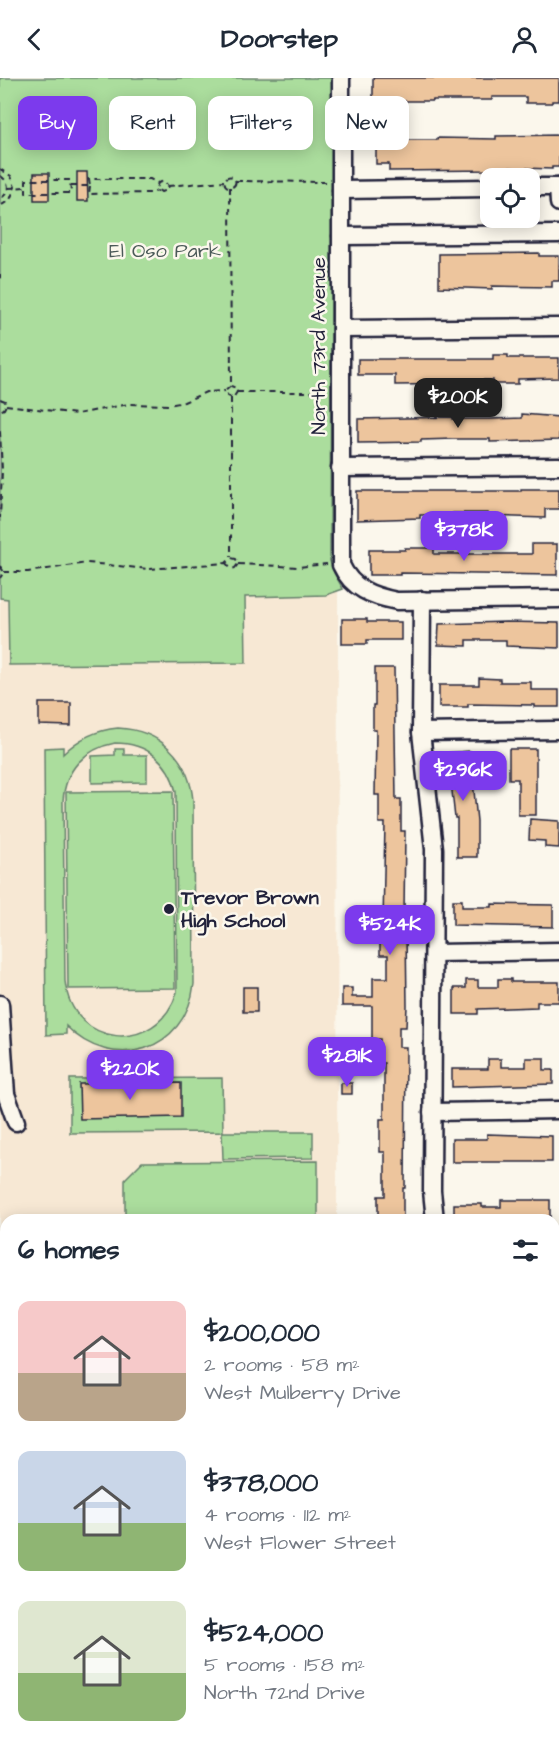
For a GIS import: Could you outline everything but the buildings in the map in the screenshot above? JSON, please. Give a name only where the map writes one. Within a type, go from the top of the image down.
[{"type":"street","name":"North 73rd Avenue","points":[[341,78],[341,565],[353,585],[376,597],[397,601],[422,600]]},
{"type":"street","points":[[341,186],[480,188]]},
{"type":"street","points":[[540,187],[559,187],[559,203]]},
{"type":"street","points":[[341,236],[559,234]]},
{"type":"street","points":[[341,329],[559,327]]},
{"type":"street","points":[[340,468],[559,466]]},
{"type":"street","points":[[434,1214],[432,1191],[434,849],[421,732],[422,600],[559,599]]},
{"type":"street","points":[[421,732],[559,730]]},
{"type":"street","points":[[434,953],[559,951]]},
{"type":"street","points":[[0,1004],[6,1094],[16,1122]]},
{"type":"street","points":[[432,1112],[559,1110]]},
{"type":"path","points":[[0,169],[11,176],[15,187],[10,200],[0,206]]},
{"type":"path","points":[[0,176],[6,181],[8,188],[5,196],[0,199]]},
{"type":"path","points":[[168,186],[224,181],[231,176],[236,181],[341,186]]},
{"type":"path","points":[[90,179],[150,179],[158,183],[163,181],[168,186],[165,191],[151,193],[90,194],[90,179]]},
{"type":"path","points":[[26,180],[70,180],[71,193],[26,193],[26,187],[26,180]]},
{"type":"path","points":[[224,181],[230,187]]},
{"type":"path","points":[[230,187],[234,186],[236,181]]},
{"type":"path","points":[[158,183],[156,188],[158,191]]},
{"type":"path","points":[[71,186],[90,186]]},
{"type":"path","points":[[8,188],[26,187]]},
{"type":"path","points":[[230,187],[231,386]]},
{"type":"path","points":[[6,405],[77,414],[129,404],[170,405],[184,402],[198,394],[225,391],[231,386]]},
{"type":"path","points":[[231,386],[236,388],[237,392]]},
{"type":"path","points":[[4,572],[28,572],[87,563],[156,569],[226,563],[231,558],[231,398],[225,391]]},
{"type":"path","points":[[237,392],[330,392]]},
{"type":"path","points":[[231,398],[236,396],[237,392]]},
{"type":"path","points":[[0,399],[5,401],[6,405]]},
{"type":"path","points":[[0,411],[6,405]]},
{"type":"path","points":[[0,431],[3,470],[0,518]]},
{"type":"path","points":[[231,558],[236,559],[238,564]]},
{"type":"path","points":[[226,563],[231,569],[236,568],[238,564]]},
{"type":"path","points":[[238,564],[308,567],[331,563]]},
{"type":"path","points":[[0,566],[4,572]]},
{"type":"path","points":[[0,578],[4,572]]},
{"type":"shaded area","name":"Trevor Brown High School","points":[[338,591],[337,1214],[0,1214],[0,599],[326,595]]},
{"type":"green space","name":"El Oso Park","points":[[0,78],[332,78],[332,96],[325,96],[325,150],[332,150],[330,561],[343,589],[326,595],[245,597],[246,663],[9,665],[8,599],[0,598]]},
{"type":"green space","points":[[110,729],[133,730],[147,734],[170,749],[186,771],[193,800],[194,984],[188,1007],[177,1026],[162,1040],[145,1048],[125,1052],[105,1049],[85,1041],[66,1026],[66,1034],[46,1035],[44,748],[63,747],[63,754],[75,743],[88,736]],"holes":[[[115,743],[147,750],[155,756],[168,771],[176,792],[177,992],[167,1013],[152,1027],[135,1034],[116,1036],[98,1031],[83,1020],[71,1003],[65,981],[63,801],[72,771],[85,756],[104,746]]]},
{"type":"green space","points":[[115,749],[124,749],[124,755],[147,755],[147,782],[92,783],[92,756],[115,755]]},
{"type":"green space","points":[[173,791],[175,988],[68,989],[66,792]]},
{"type":"green space","points":[[222,1078],[223,1132],[313,1132],[313,1158],[223,1159],[222,1132],[70,1133],[70,1079]]},
{"type":"green space","points":[[318,1161],[318,1214],[125,1214],[125,1179],[142,1162]]},
{"type":"place","name":"Trevor Brown High School","points":[[169,909]]}]
